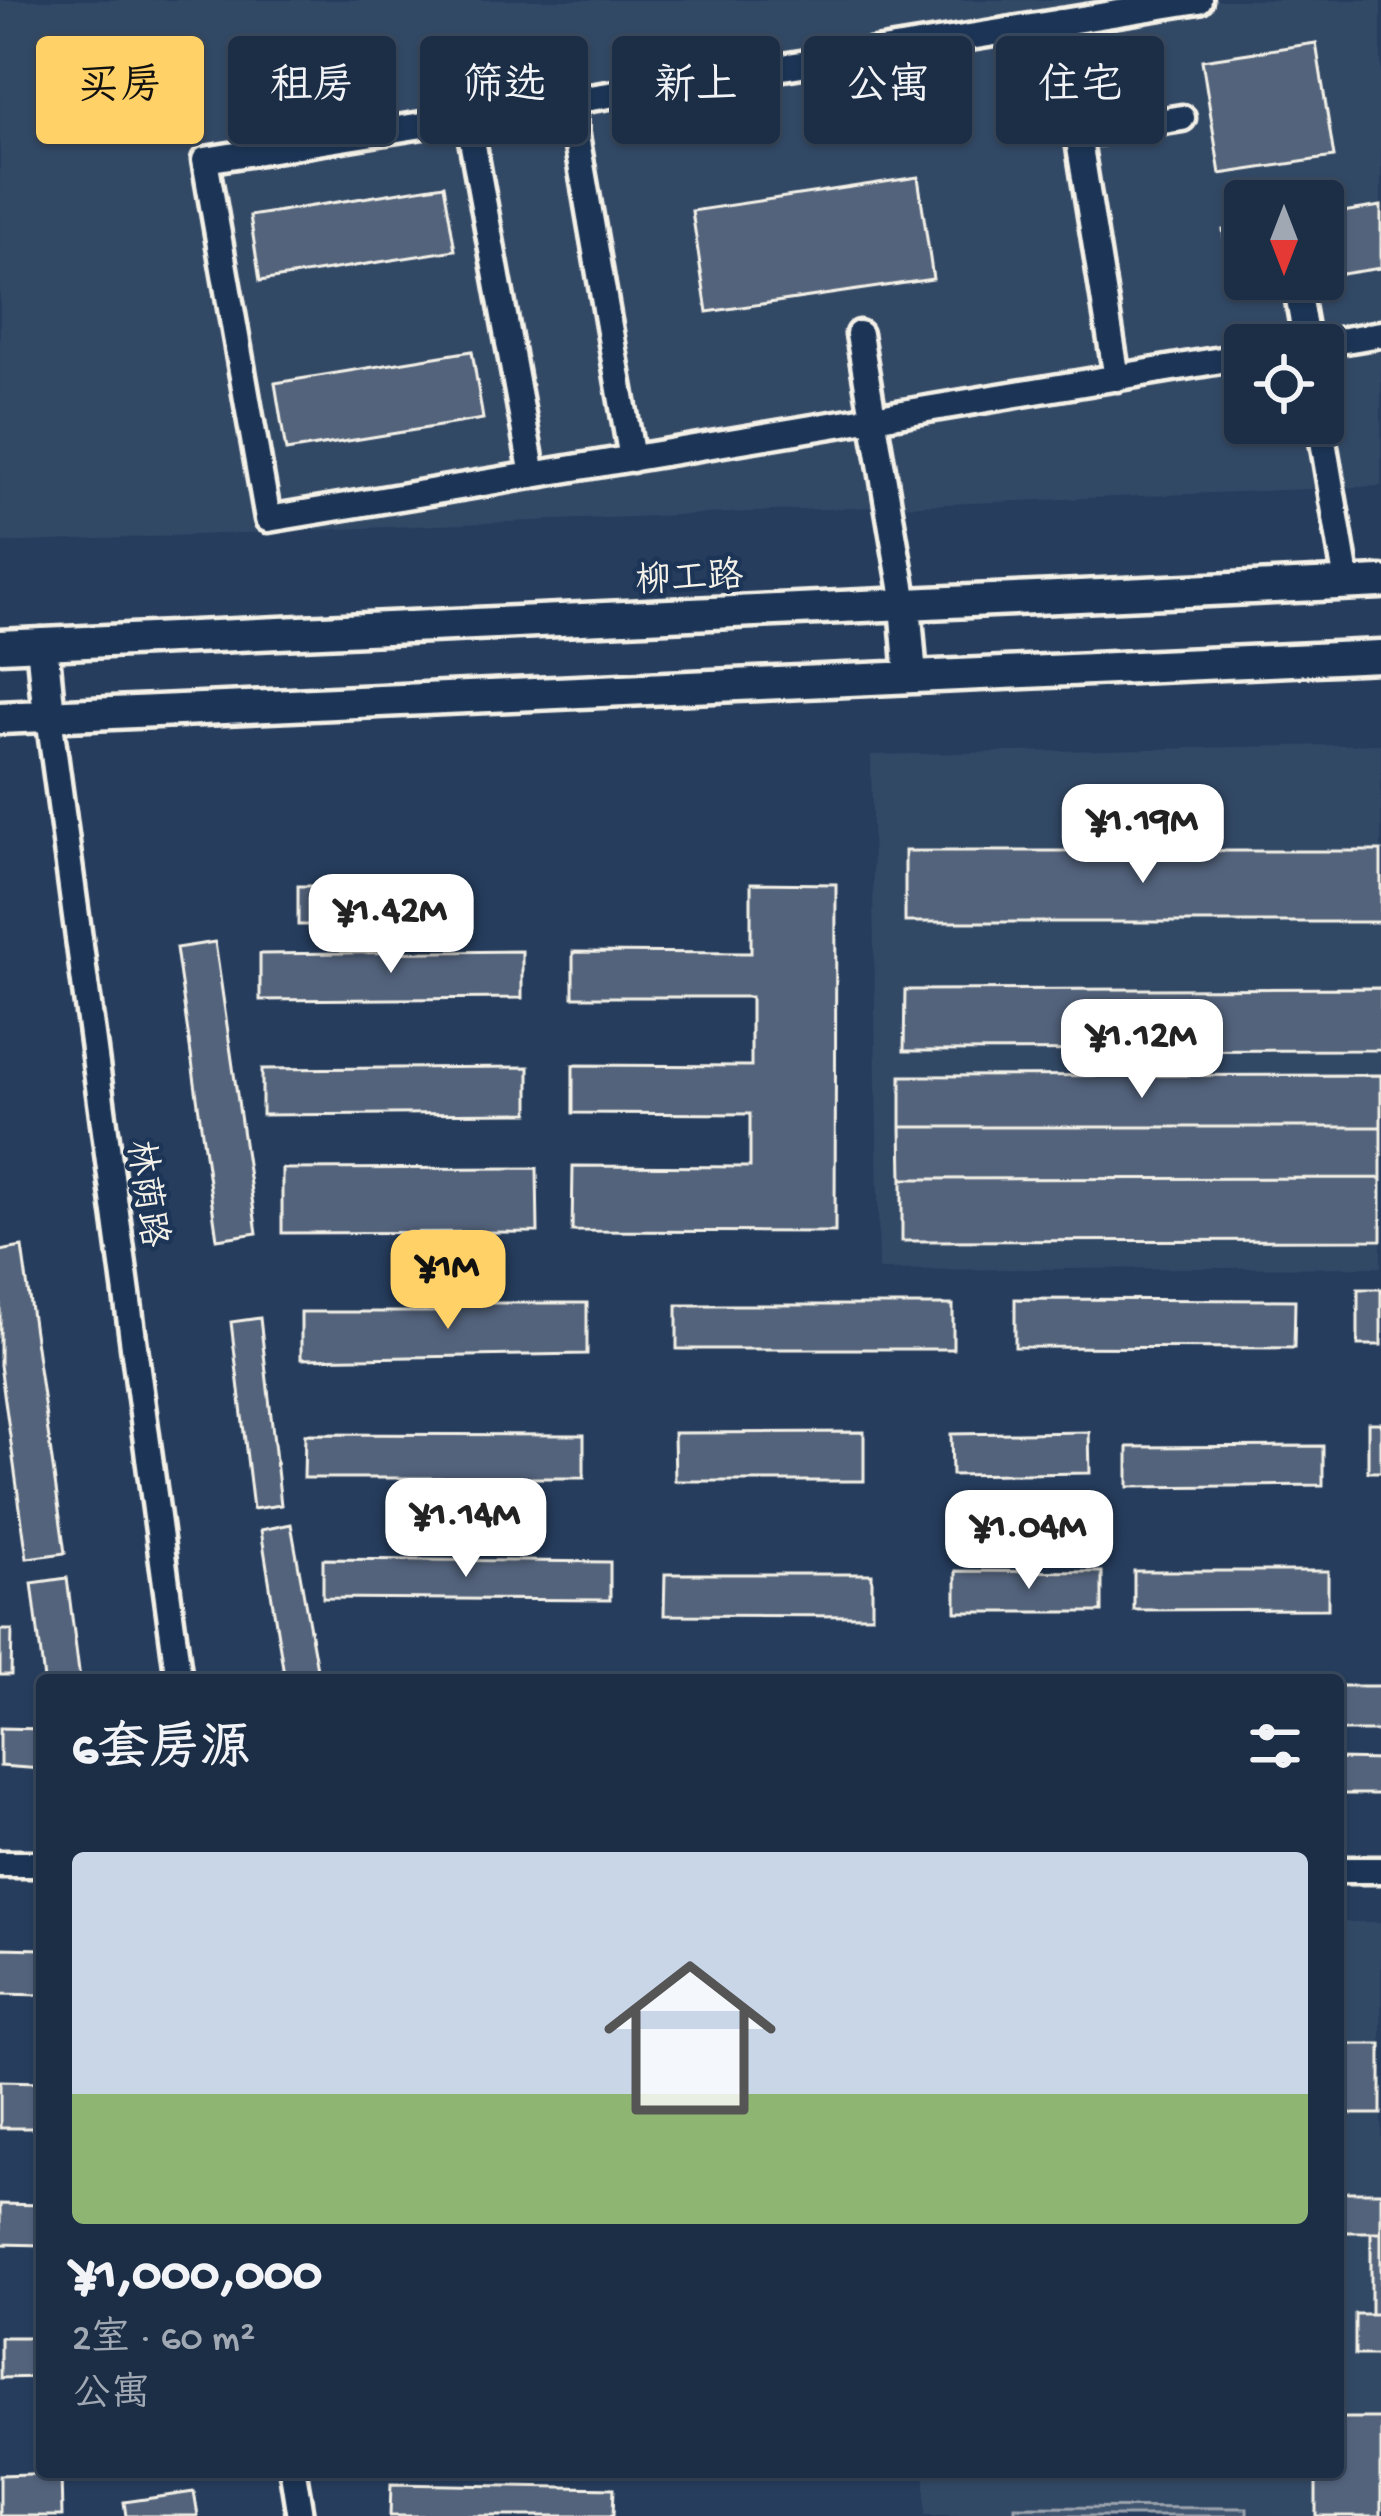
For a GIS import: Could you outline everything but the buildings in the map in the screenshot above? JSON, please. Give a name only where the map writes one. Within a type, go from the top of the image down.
[{"type":"main road","name":"柳工路","points":[[0,646],[1381,582]]},
{"type":"main road","points":[[905,604],[911,677]]},
{"type":"main road","points":[[42,644],[49,716]]},
{"type":"main road","points":[[0,718],[1381,656]]},
{"type":"street","points":[[588,98],[1199,0]]},
{"type":"street","points":[[1060,22],[1062,36]]},
{"type":"street","points":[[1164,121],[1182,118]]},
{"type":"street","points":[[420,126],[205,160],[268,518],[1224,359]]},
{"type":"street","points":[[473,144],[533,475]]},
{"type":"street","points":[[577,144],[632,458]]},
{"type":"street","points":[[1080,144],[1118,377]]},
{"type":"street","points":[[1299,300],[1305,324]]},
{"type":"street","points":[[860,334],[905,604]]},
{"type":"street","points":[[1344,340],[1381,334]]},
{"type":"street","points":[[1324,444],[1347,583]]},
{"type":"street","name":"林荫路","points":[[49,716],[177,1674]]},
{"type":"street","points":[[0,1864],[36,1864]]},
{"type":"street","points":[[1344,1870],[1381,1870]]},
{"type":"street","points":[[294,2478],[300,2516]]},
{"type":"shaded area","points":[[0,0],[1381,0],[1381,486],[0,543]]},
{"type":"shaded area","points":[[1381,744],[1381,1267],[879,1270],[871,755]]},
{"type":"shaded area","points":[[1344,1922],[1381,1922],[1381,2516],[925,2516],[925,2478],[1344,2478]]},
{"type":"shaded area","points":[[1015,2507],[1247,2508],[1247,2516],[1015,2516]]}]
